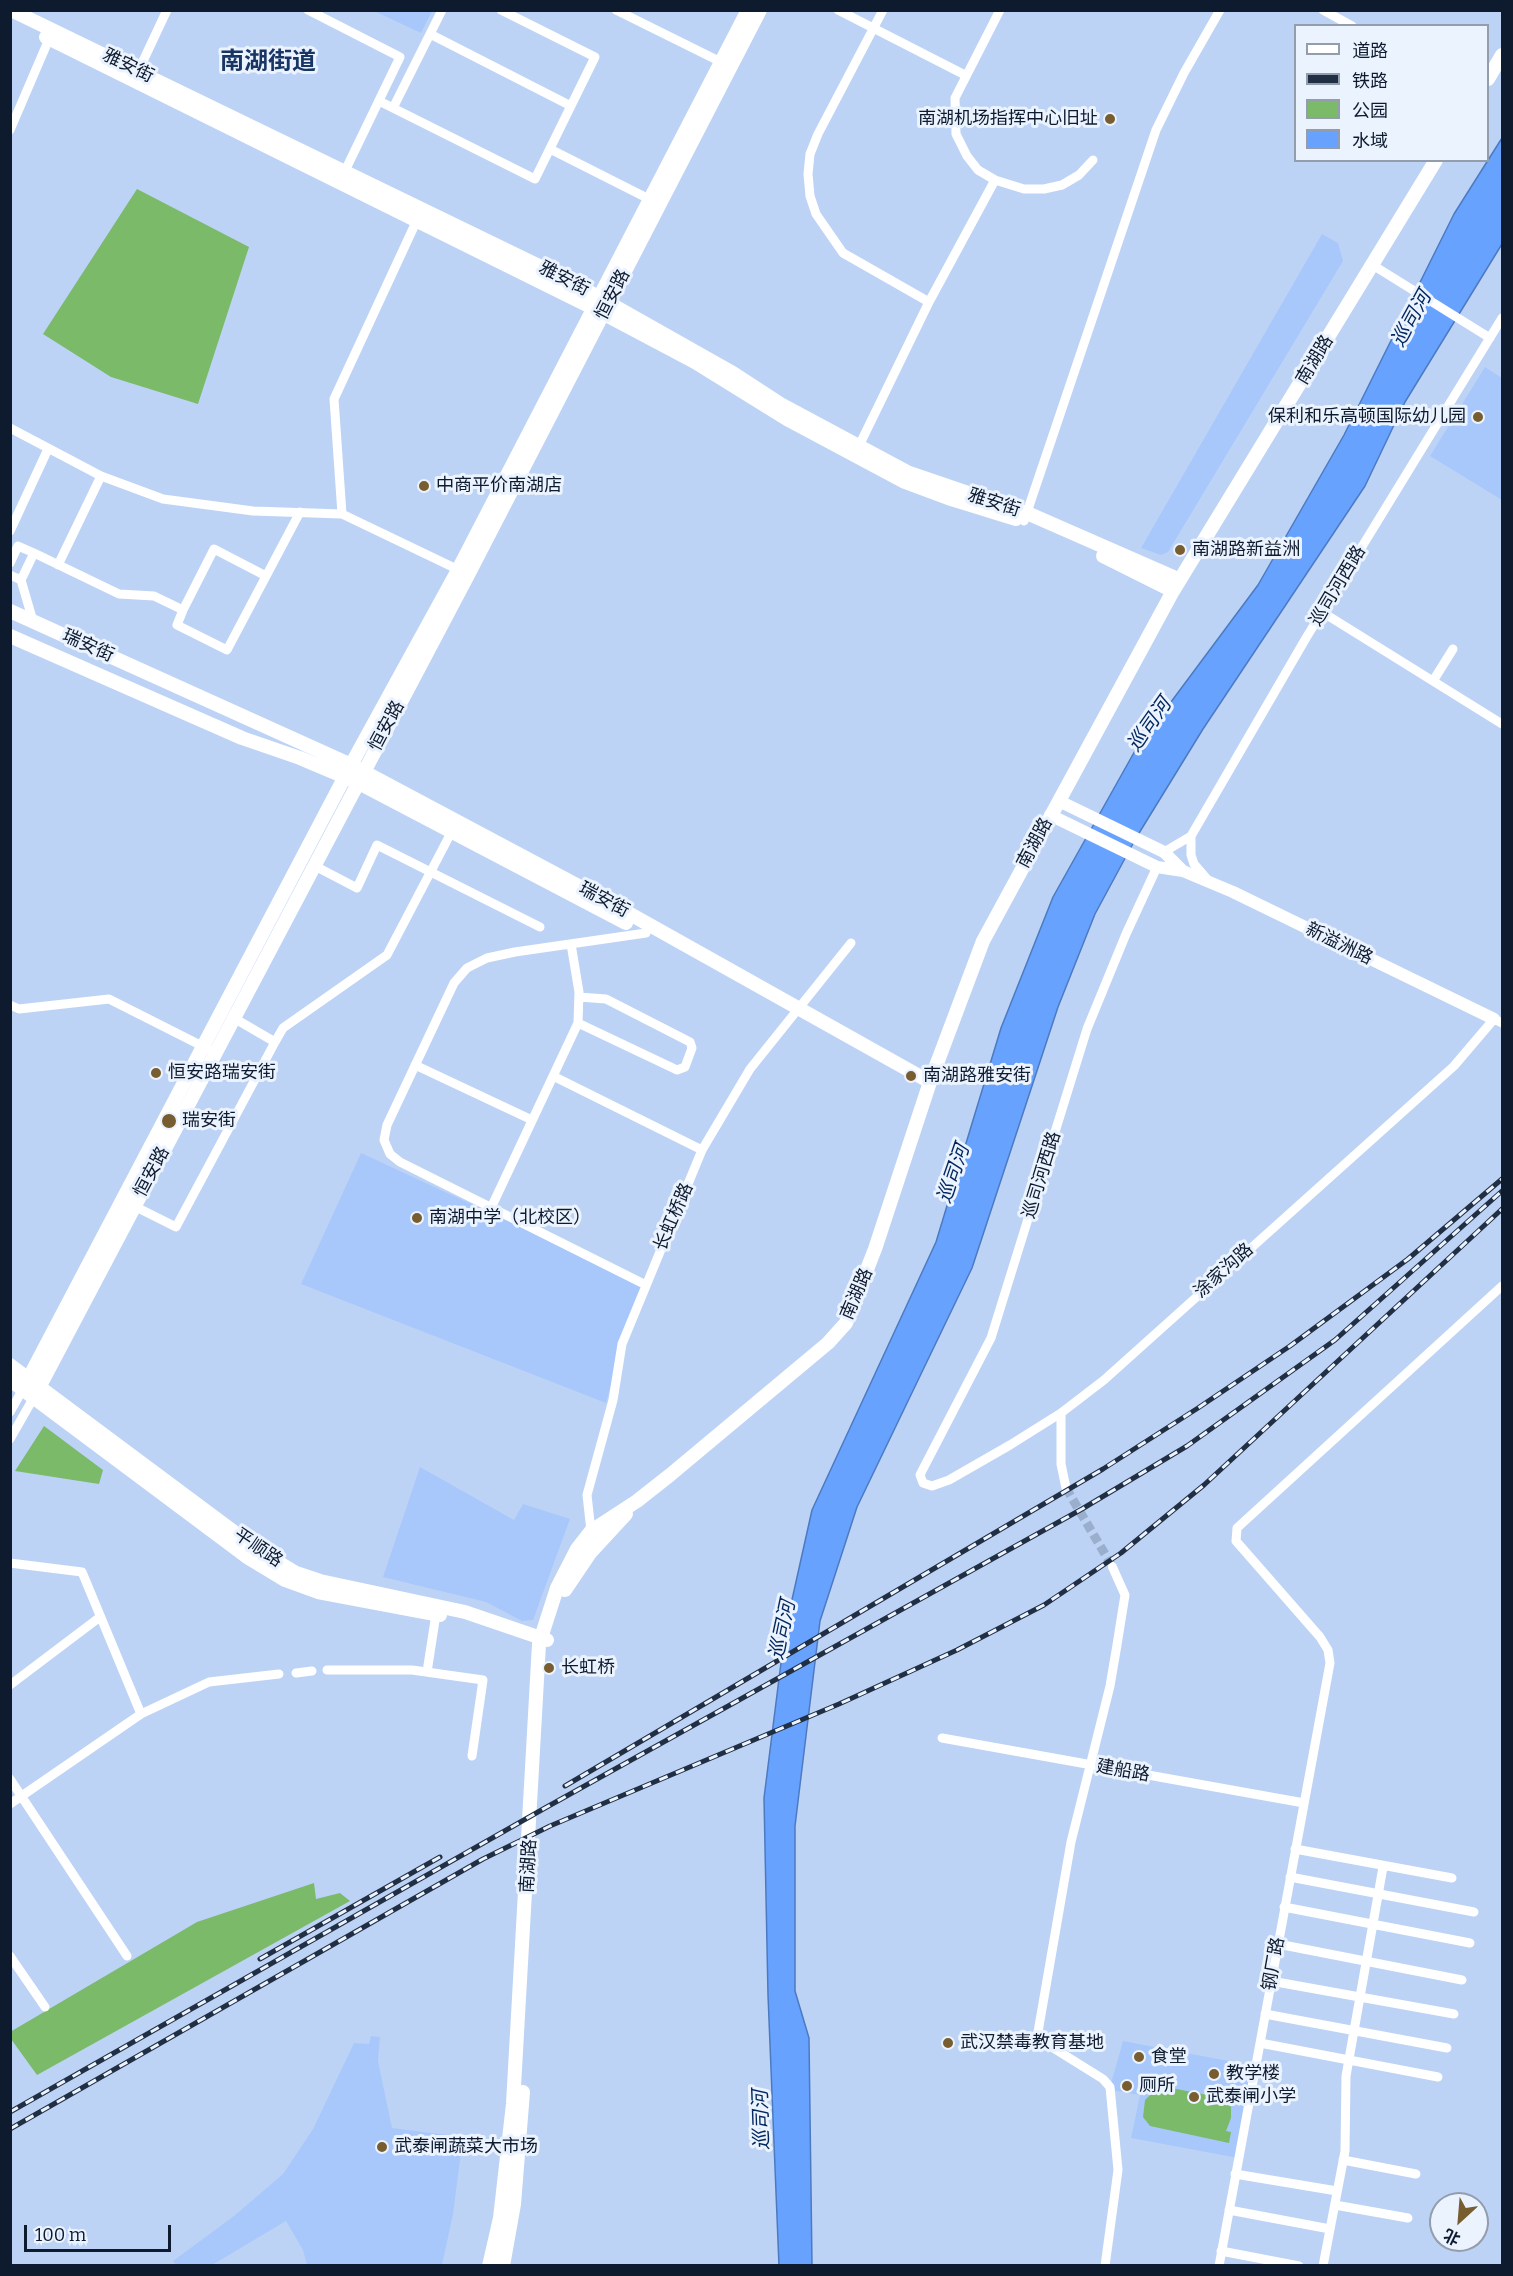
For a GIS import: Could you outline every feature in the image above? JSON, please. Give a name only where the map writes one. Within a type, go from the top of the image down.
[{"type":"main road","name":"雅安街","points":[[11,10],[136,76],[601,305],[787,419],[857,450],[925,490],[1025,517],[1121,564],[1177,585]]},
{"type":"main road","name":"恒安路","points":[[726,64],[748,10]]},
{"type":"main road","name":"恒安路","points":[[31,1388],[354,774],[463,573],[653,201],[726,64],[760,10]]},
{"type":"main road","name":"雅安街","points":[[10,21],[136,76]]},
{"type":"main road","points":[[1489,77],[1503,55]]},
{"type":"main road","name":"南湖路","points":[[489,2265],[500,2218],[513,2104],[544,1642],[557,1588],[576,1549],[591,1531],[637,1501],[828,1343],[846,1323],[876,1249],[928,1086],[977,954],[1050,815],[1177,585],[1435,162]]},
{"type":"main road","name":"雅安街","points":[[342,177],[417,220],[601,305]]},
{"type":"main road","name":"瑞安街","points":[[10,611],[354,774],[796,1011],[928,1086]]},
{"type":"main road","name":"瑞安街","points":[[10,636],[242,738],[354,774],[452,831],[796,1011]]},
{"type":"main road","name":"恒安路","points":[[31,1388],[134,1206],[209,1049],[232,1017],[313,865],[354,774]]},
{"type":"main road","name":"平顺路","points":[[10,1365],[31,1388],[273,1574],[318,1592],[436,1614],[544,1642]]},
{"type":"main road","name":"平顺路","points":[[10,1380],[31,1388],[261,1552],[296,1573],[320,1581],[465,1612],[544,1642]]},
{"type":"main road","name":"南湖路","points":[[503,2265],[519,2166],[544,1642],[571,1579],[637,1501]]},
{"type":"street","points":[[136,76],[167,10]]},
{"type":"street","points":[[308,10],[400,57],[342,177]]},
{"type":"street","points":[[393,108],[442,10]]},
{"type":"street","points":[[379,101],[535,178],[595,57],[501,10]]},
{"type":"street","points":[[616,10],[726,64]]},
{"type":"street","points":[[838,10],[965,75]]},
{"type":"street","points":[[883,10],[818,134],[810,154],[807,174],[810,196],[816,214],[843,253],[929,303]]},
{"type":"street","points":[[999,10],[955,98],[956,134],[967,156],[978,170],[995,180],[1024,189],[1044,189],[1062,185],[1079,175],[1093,160]]},
{"type":"street","points":[[1025,517],[1156,130],[1184,73],[1220,10]]},
{"type":"street","points":[[1323,10],[1348,24]]},
{"type":"street","points":[[430,34],[571,106]]},
{"type":"street","points":[[10,130],[49,39]]},
{"type":"street","points":[[550,149],[653,201]]},
{"type":"street","points":[[857,450],[929,303],[995,180]]},
{"type":"street","points":[[342,514],[334,399],[417,220]]},
{"type":"street","points":[[1371,264],[1490,338]]},
{"type":"street","name":"巡司河西路","points":[[1191,836],[1322,612],[1503,318]]},
{"type":"street","points":[[10,428],[101,476],[163,499],[252,511],[342,514],[463,573]]},
{"type":"street","points":[[10,531],[48,449]]},
{"type":"street","points":[[58,565],[101,476]]},
{"type":"street","points":[[266,576],[214,549],[177,625],[226,650],[266,576],[300,512]]},
{"type":"street","points":[[10,563],[14,544],[119,594],[154,596],[183,610]]},
{"type":"street","points":[[33,621],[21,580],[34,553]]},
{"type":"street","points":[[10,575],[21,580]]},
{"type":"street","points":[[1322,612],[1503,724]]},
{"type":"street","points":[[1433,681],[1453,650]]},
{"type":"street","points":[[1059,801],[1164,852],[1183,871]]},
{"type":"street","points":[[1050,815],[1157,867],[1183,871]]},
{"type":"street","points":[[134,1206],[176,1227],[283,1028],[387,955],[452,831]]},
{"type":"street","points":[[1164,852],[1191,836]]},
{"type":"street","points":[[1191,836],[1191,855],[1194,864],[1211,883]]},
{"type":"street","points":[[313,865],[357,888],[377,845],[540,927]]},
{"type":"street","name":"巡司河西路","points":[[920,1479],[923,1469],[991,1338],[1087,1029],[1126,934],[1157,867]]},
{"type":"street","name":"新溢洲路","points":[[1183,871],[1498,1021]]},
{"type":"street","points":[[646,933],[488,958],[467,968],[454,982],[387,1125],[384,1140],[390,1154],[400,1162],[646,1285]]},
{"type":"street","name":"长虹桥路","points":[[591,1531],[588,1495],[613,1400],[622,1344],[702,1150],[750,1069],[851,943]]},
{"type":"street","points":[[491,1208],[578,1023],[579,997],[571,944]]},
{"type":"street","points":[[578,1023],[677,1070],[684,1066],[692,1048],[690,1042],[606,999],[579,997]]},
{"type":"street","points":[[10,1005],[18,1009],[109,999],[209,1049]]},
{"type":"street","points":[[232,1017],[275,1041]]},
{"type":"street","name":"涂家沟路","points":[[920,1479],[923,1483],[932,1486],[949,1479],[1061,1413],[1104,1380],[1445,1074],[1498,1021]]},
{"type":"street","points":[[415,1065],[532,1120]]},
{"type":"street","points":[[553,1076],[702,1150]]},
{"type":"street","name":"钢厂路","points":[[1219,2265],[1330,1664],[1328,1650],[1320,1637],[1236,1541],[1237,1528],[1503,1286]]},
{"type":"street","name":"恒安路","points":[[10,1412],[31,1388]]},
{"type":"street","name":"恒安路","points":[[10,1439],[31,1388]]},
{"type":"street","points":[[1061,1413],[1061,1464],[1066,1488]]},
{"type":"street","points":[[10,1563],[82,1572],[141,1714]]},
{"type":"street","points":[[1105,2265],[1118,2170],[1110,2087],[1103,2079],[1042,2041],[1038,2032],[1071,1842],[1110,1686],[1125,1595],[1112,1566]]},
{"type":"street","points":[[427,1672],[436,1614]]},
{"type":"street","points":[[10,1685],[100,1617]]},
{"type":"street","points":[[327,1670],[427,1672],[483,1680],[472,1756]]},
{"type":"street","points":[[296,1673],[312,1671]]},
{"type":"street","points":[[10,1804],[141,1714],[210,1682],[279,1674]]},
{"type":"street","name":"建船路","points":[[942,1738],[1304,1803]]},
{"type":"street","points":[[10,1779],[128,1956]]},
{"type":"street","points":[[1295,1849],[1452,1878]]},
{"type":"street","points":[[1323,2265],[1343,2160],[1349,2060],[1383,1866]]},
{"type":"street","points":[[1290,1877],[1474,1912]]},
{"type":"street","points":[[1284,1907],[1470,1943]]},
{"type":"street","points":[[1278,1944],[1462,1980]]},
{"type":"street","points":[[10,1956],[45,2007]]},
{"type":"street","points":[[1271,1981],[1454,2014]]},
{"type":"street","points":[[1265,2014],[1447,2048]]},
{"type":"street","points":[[1260,2043],[1438,2077]]},
{"type":"street","points":[[1343,2160],[1416,2174]]},
{"type":"street","points":[[1235,2174],[1337,2192]]},
{"type":"street","points":[[1335,2205],[1408,2217]]},
{"type":"street","points":[[1229,2210],[1330,2229]]},
{"type":"street","points":[[1221,2251],[1299,2265]]},
{"type":"shaded area","points":[[374,11],[432,11],[421,33]]},
{"type":"shaded area","points":[[1322,234],[1338,243],[1343,261],[1168,552],[1161,555],[1141,548]]},
{"type":"shaded area","name":"保利和乐高顿国际幼儿园","points":[[1485,367],[1502,378],[1502,500],[1430,456]]},
{"type":"shaded area","name":"南湖中学（北校区）","points":[[361,1153],[646,1285],[622,1344],[606,1403],[301,1284]]},
{"type":"shaded area","points":[[420,1467],[514,1520],[523,1504],[570,1519],[533,1620],[522,1621],[486,1602],[383,1577]]},
{"type":"shaded area","name":"武泰闸蔬菜大市场","points":[[371,2036],[380,2037],[378,2061],[392,2128],[463,2137],[453,2214],[442,2265],[307,2265],[303,2250],[286,2221],[212,2265],[176,2265],[173,2261],[234,2216],[283,2174],[313,2129],[354,2043],[369,2044]]},
{"type":"shaded area","name":"武泰闸小学","points":[[1123,2041],[1255,2066],[1238,2158],[1131,2138],[1140,2095],[1116,2091],[1110,2087]]},
{"type":"green space","points":[[137,189],[249,247],[198,404],[111,377],[43,334]]},
{"type":"green space","points":[[44,1426],[103,1470],[99,1484],[15,1471]]},
{"type":"green space","points":[[314,1883],[316,1899],[340,1893],[350,1901],[37,2075],[11,2039],[10,2032],[197,1922]]},
{"type":"green space","points":[[1166,2087],[1223,2098],[1231,2107],[1231,2118],[1226,2131],[1231,2132],[1229,2143],[1150,2126],[1143,2117],[1145,2100],[1156,2089]]},
{"type":"water","name":"巡司河","points":[[1502,138],[1502,244],[1405,402],[1365,486],[1203,729],[1136,838],[1095,914],[1058,1007],[972,1268],[857,1507],[820,1621],[795,1826],[795,1991],[809,2038],[812,2265],[779,2266],[768,1995],[764,1798],[785,1631],[812,1510],[936,1242],[1001,1028],[1053,897],[1136,749],[1258,585],[1344,435],[1454,214],[1489,162]]},
{"type":"tunnel","points":[[1066,1488],[1112,1566]]},
{"type":"railway","points":[[565,1786],[1103,1469],[1198,1408],[1290,1346],[1408,1259],[1502,1179]]},
{"type":"railway","points":[[10,2112],[545,1808],[1082,1509],[1187,1446],[1335,1340],[1502,1191]]},
{"type":"railway","points":[[10,2129],[483,1859],[550,1826],[839,1704],[957,1650],[1044,1605],[1121,1553],[1204,1485],[1502,1209]]},
{"type":"railway","points":[[260,1959],[440,1857]]},
{"type":"place","name":"南湖机场指挥中心旧址","points":[[1110,119]]},
{"type":"place","name":"保利和乐高顿国际幼儿园","points":[[1478,417]]},
{"type":"place","name":"中商平价南湖店","points":[[424,486]]},
{"type":"place","name":"南湖路新益洲","points":[[1180,550]]},
{"type":"place","name":"恒安路瑞安街","points":[[156,1073]]},
{"type":"place","name":"南湖路雅安街","points":[[911,1076]]},
{"type":"place","name":"瑞安街","points":[[169,1121]]},
{"type":"place","name":"南湖中学（北校区）","points":[[417,1218]]},
{"type":"place","name":"长虹桥","points":[[549,1668]]},
{"type":"place","name":"武汉禁毒教育基地","points":[[948,2043]]},
{"type":"place","name":"食堂","points":[[1139,2057]]},
{"type":"place","name":"教学楼","points":[[1214,2074]]},
{"type":"place","name":"厕所","points":[[1127,2086]]},
{"type":"place","name":"武泰闸小学","points":[[1194,2097]]},
{"type":"place","name":"武泰闸蔬菜大市场","points":[[382,2147]]},
{"type":"district","name":"南湖街道","points":[[268,62]]}]
